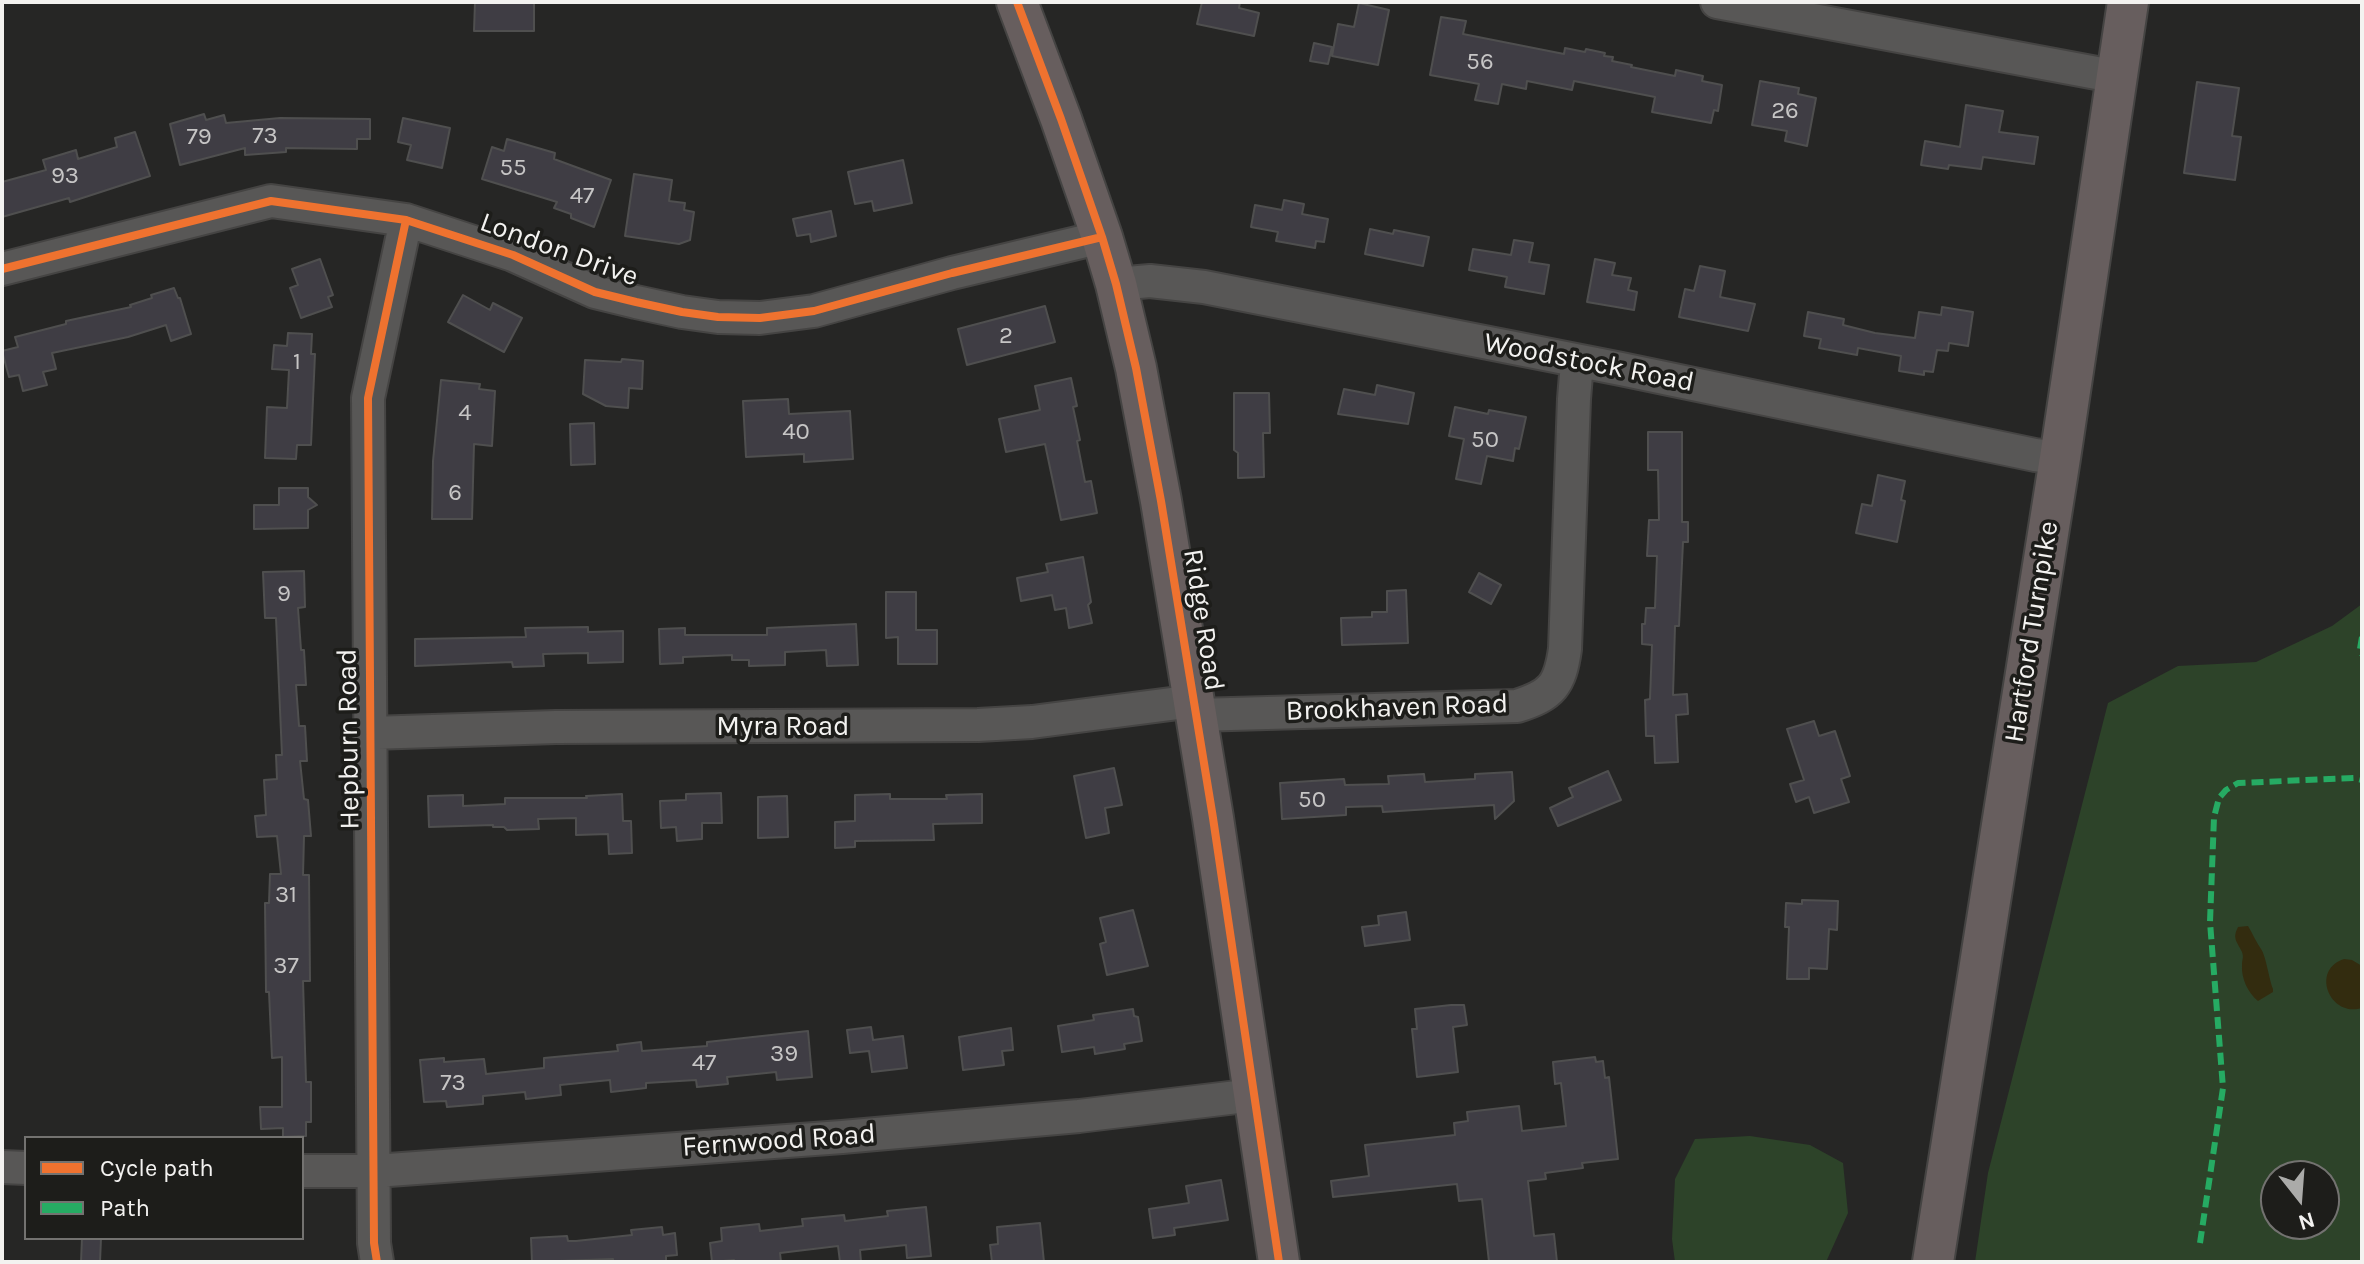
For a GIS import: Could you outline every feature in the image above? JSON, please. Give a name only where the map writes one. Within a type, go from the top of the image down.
[{"type":"main road","name":"Ridge Road","points":[[1017,2],[1102,237],[1116,284],[1150,438],[1195,708],[1279,1262]]},
{"type":"main road","name":"Hartford Turnpike","points":[[1933,1262],[2060,458],[2128,2]]},
{"type":"street","points":[[1717,2],[2118,77]]},
{"type":"street","name":"London Drive","points":[[2,269],[271,201],[406,220],[513,255],[595,292],[682,312],[760,318],[814,311],[952,273],[1102,237]]},
{"type":"street","name":"Hepburn Road","points":[[377,1262],[374,1243],[368,398],[406,220]]},
{"type":"street","name":"Woodstock Road","points":[[1116,284],[1150,281],[1204,287],[2060,458]]},
{"type":"street","name":"Brookhaven Road","points":[[1195,708],[1517,706],[1539,699],[1554,688],[1562,669],[1565,649],[1577,362]]},
{"type":"street","name":"Myra Road","points":[[371,733],[556,727],[978,725],[1195,708]]},
{"type":"street","name":"Fernwood Road","points":[[304,1171],[375,1171],[842,1137],[1079,1116],[1254,1095]]},
{"type":"street","points":[[2,1167],[24,1168]]},
{"type":"green space","points":[[2362,604],[2362,1262],[1975,1262],[1988,1173],[2108,703],[2178,666],[2256,662],[2332,626]]},
{"type":"green space","points":[[1750,1136],[1810,1145],[1843,1163],[1848,1213],[1826,1262],[1675,1262],[1672,1239],[1675,1179],[1695,1139]]},
{"type":"sand","points":[[2248,926],[2263,952],[2273,989],[2258,1001],[2244,980],[2243,954],[2235,937],[2238,927]]},
{"type":"sand","points":[[2344,959],[2362,966],[2362,1008],[2341,1006],[2328,991],[2328,973]]},
{"type":"building","points":[[475,2],[534,2],[534,31],[474,31]]},
{"type":"building","points":[[1202,2],[1240,2],[1239,8],[1259,13],[1254,36],[1197,24]]},
{"type":"building","points":[[1359,3],[1389,10],[1378,65],[1332,56],[1338,24],[1354,27]]},
{"type":"building","points":[[1441,17],[1466,21],[1463,34],[1564,54],[1565,48],[1585,52],[1586,49],[1605,53],[1604,56],[1613,57],[1612,61],[1631,67],[1675,76],[1676,70],[1703,76],[1702,81],[1722,85],[1718,111],[1714,110],[1711,123],[1652,112],[1655,97],[1574,81],[1572,90],[1527,81],[1526,89],[1502,84],[1498,104],[1475,100],[1479,84],[1430,75]]},
{"type":"building","points":[[1314,43],[1332,47],[1328,64],[1310,61]]},
{"type":"building","points":[[1760,81],[1799,88],[1798,94],[1816,98],[1807,146],[1785,141],[1787,131],[1752,125]]},
{"type":"building","points":[[2197,82],[2239,88],[2232,136],[2241,137],[2235,180],[2184,173]]},
{"type":"building","points":[[1966,105],[2003,111],[1999,132],[2038,137],[2034,164],[1983,157],[1981,169],[1921,165],[1925,141],[1960,147]]},
{"type":"building","points":[[204,114],[206,120],[224,115],[226,123],[280,118],[370,119],[370,139],[357,139],[357,149],[286,148],[286,152],[245,155],[245,148],[180,165],[170,124]]},
{"type":"building","points":[[403,118],[450,128],[442,168],[407,160],[411,145],[398,142]]},
{"type":"building","points":[[135,132],[150,176],[70,202],[69,198],[2,217],[2,182],[46,170],[43,160],[76,150],[78,159],[117,147],[115,138]]},
{"type":"building","points":[[507,139],[555,153],[554,159],[611,180],[594,227],[554,208],[557,202],[482,179],[492,147],[504,151]]},
{"type":"building","points":[[903,160],[912,203],[874,211],[872,201],[855,204],[848,172]]},
{"type":"building","points":[[634,174],[672,180],[669,201],[685,203],[684,210],[694,212],[690,240],[679,244],[625,236]]},
{"type":"building","points":[[1284,200],[1304,204],[1302,214],[1328,219],[1324,242],[1316,241],[1315,248],[1276,241],[1278,232],[1251,227],[1255,205],[1282,210]]},
{"type":"building","points":[[831,211],[836,236],[811,242],[810,234],[797,236],[793,219]]},
{"type":"building","points":[[1370,229],[1429,237],[1423,266],[1365,254]]},
{"type":"building","points":[[1514,240],[1533,243],[1529,262],[1549,265],[1544,294],[1505,287],[1507,277],[1469,270],[1473,249],[1511,255]]},
{"type":"building","points":[[320,259],[333,295],[328,297],[332,307],[301,318],[290,288],[298,285],[292,269]]},
{"type":"building","points":[[1595,259],[1615,263],[1612,275],[1631,278],[1628,290],[1637,292],[1634,310],[1587,302]]},
{"type":"building","points":[[1700,266],[1725,271],[1720,297],[1755,304],[1748,331],[1679,317],[1685,289],[1694,291]]},
{"type":"building","points":[[174,288],[191,334],[171,341],[166,325],[128,337],[52,353],[56,369],[43,372],[47,385],[23,391],[19,375],[9,377],[2,351],[18,347],[15,337],[66,324],[66,321],[131,307],[152,298],[151,295]]},
{"type":"building","points":[[463,295],[490,310],[493,303],[522,318],[504,352],[448,322]]},
{"type":"building","points":[[1045,306],[1055,342],[967,365],[958,329]]},
{"type":"building","points":[[1942,307],[1973,312],[1968,346],[1949,343],[1948,351],[1937,350],[1933,372],[1924,371],[1924,375],[1899,371],[1901,356],[1858,348],[1857,355],[1819,348],[1821,339],[1804,336],[1808,312],[1844,319],[1843,325],[1875,333],[1915,338],[1919,312],[1941,315]]},
{"type":"building","points":[[288,333],[312,334],[311,354],[315,354],[311,445],[297,445],[296,459],[265,458],[267,407],[287,408],[289,370],[272,369],[274,345],[287,346]]},
{"type":"building","points":[[622,359],[643,361],[642,389],[629,388],[628,408],[606,406],[583,394],[585,360],[621,362]]},
{"type":"building","points":[[1071,378],[1077,406],[1073,407],[1080,440],[1077,441],[1085,482],[1091,481],[1097,513],[1061,520],[1045,444],[1006,452],[999,419],[1040,410],[1035,386]]},
{"type":"building","points":[[441,380],[480,384],[479,389],[495,391],[492,446],[474,444],[472,519],[432,519],[433,461]]},
{"type":"building","points":[[1377,385],[1414,393],[1408,424],[1338,414],[1344,389],[1375,395]]},
{"type":"building","points":[[1234,393],[1269,393],[1270,433],[1263,433],[1264,477],[1238,478],[1238,453],[1234,450]]},
{"type":"building","points":[[788,399],[789,414],[850,411],[853,459],[804,462],[804,454],[746,457],[743,401]]},
{"type":"building","points":[[1455,407],[1526,417],[1513,461],[1487,456],[1481,484],[1456,479],[1464,439],[1449,436]]},
{"type":"building","points":[[594,423],[595,464],[571,465],[570,424]]},
{"type":"building","points":[[1648,432],[1682,432],[1682,522],[1688,522],[1688,542],[1683,542],[1679,626],[1675,626],[1673,695],[1687,694],[1688,714],[1676,715],[1678,762],[1655,763],[1654,736],[1646,736],[1645,700],[1650,699],[1652,645],[1642,644],[1642,624],[1645,624],[1646,608],[1655,608],[1657,556],[1647,556],[1649,520],[1659,520],[1658,470],[1648,470]]},
{"type":"building","points":[[1878,475],[1905,481],[1901,500],[1905,501],[1897,542],[1856,533],[1862,504],[1872,506]]},
{"type":"building","points":[[279,488],[308,488],[308,497],[317,505],[308,510],[308,528],[254,529],[254,505],[279,505]]},
{"type":"building","points":[[1083,557],[1092,623],[1069,628],[1066,608],[1055,610],[1052,595],[1021,601],[1017,578],[1048,572],[1046,564]]},
{"type":"building","points":[[304,571],[305,607],[298,608],[306,685],[296,685],[299,726],[305,726],[307,761],[300,761],[311,836],[304,836],[303,875],[309,875],[310,981],[303,981],[306,1082],[311,1082],[311,1122],[306,1122],[306,1136],[283,1136],[283,1128],[261,1129],[260,1107],[282,1107],[282,1057],[272,1058],[269,992],[266,992],[265,903],[269,903],[270,874],[281,874],[277,836],[257,837],[255,816],[266,815],[264,780],[277,779],[276,755],[282,755],[276,618],[265,618],[263,572]]},
{"type":"building","points":[[1479,573],[1501,585],[1491,604],[1469,592]]},
{"type":"building","points":[[1406,590],[1408,643],[1342,645],[1341,618],[1372,617],[1372,612],[1387,612],[1387,591]]},
{"type":"building","points":[[886,592],[916,592],[916,630],[937,630],[937,664],[898,664],[898,637],[886,638]]},
{"type":"building","points":[[856,624],[858,665],[827,666],[826,650],[785,652],[785,665],[749,666],[749,660],[732,660],[732,655],[683,657],[683,663],[660,664],[659,629],[685,628],[685,635],[767,635],[767,628]]},
{"type":"building","points":[[588,627],[588,632],[623,631],[623,662],[588,663],[588,653],[543,654],[544,666],[513,667],[512,662],[415,666],[415,639],[526,637],[525,628]]},
{"type":"building","points":[[1814,721],[1819,736],[1835,731],[1850,776],[1841,779],[1849,802],[1814,813],[1809,797],[1796,802],[1790,784],[1804,780],[1787,729]]},
{"type":"building","points":[[1114,768],[1122,805],[1105,808],[1109,833],[1086,838],[1074,776]]},
{"type":"building","points":[[1608,771],[1621,800],[1558,826],[1550,808],[1573,797],[1569,788]]},
{"type":"building","points":[[1512,772],[1514,801],[1495,819],[1494,805],[1383,812],[1382,806],[1346,807],[1346,815],[1282,819],[1280,783],[1344,779],[1345,785],[1389,784],[1388,776],[1424,774],[1425,782],[1475,779],[1475,774]]},
{"type":"building","points":[[721,793],[722,823],[702,823],[702,839],[677,841],[676,827],[661,828],[660,801],[686,800],[686,794]]},
{"type":"building","points":[[622,794],[623,821],[631,821],[632,853],[609,854],[608,834],[576,835],[576,818],[538,819],[539,829],[507,830],[493,825],[429,827],[428,796],[463,795],[463,806],[505,804],[505,798],[587,798]]},
{"type":"building","points":[[890,794],[890,799],[947,799],[946,795],[982,794],[982,823],[933,824],[934,840],[855,841],[855,847],[835,848],[835,822],[855,821],[855,795]]},
{"type":"building","points":[[787,796],[788,837],[758,838],[758,797]]},
{"type":"building","points":[[1802,900],[1838,901],[1837,930],[1829,929],[1827,969],[1809,968],[1809,979],[1787,979],[1789,927],[1785,927],[1786,903],[1802,904]]},
{"type":"building","points":[[1133,910],[1148,966],[1107,975],[1100,944],[1106,942],[1100,918]]},
{"type":"building","points":[[1406,912],[1410,940],[1365,946],[1362,927],[1379,925],[1378,916]]},
{"type":"building","points":[[1464,1005],[1467,1025],[1453,1027],[1458,1072],[1417,1077],[1412,1029],[1417,1029],[1415,1009]]},
{"type":"building","points":[[1133,1009],[1134,1016],[1138,1017],[1142,1041],[1124,1044],[1125,1049],[1095,1054],[1094,1047],[1062,1052],[1058,1026],[1094,1020],[1093,1015]]},
{"type":"building","points":[[871,1027],[873,1040],[903,1036],[907,1068],[872,1072],[869,1051],[850,1053],[847,1030]]},
{"type":"building","points":[[1011,1028],[1013,1050],[1002,1051],[1004,1065],[963,1070],[959,1037]]},
{"type":"building","points":[[808,1031],[812,1077],[777,1080],[776,1072],[727,1077],[728,1084],[697,1087],[696,1080],[646,1083],[646,1088],[611,1092],[610,1080],[560,1085],[561,1095],[526,1099],[525,1092],[483,1096],[483,1104],[447,1107],[446,1101],[424,1102],[420,1060],[484,1059],[486,1074],[544,1068],[544,1058],[618,1051],[617,1045],[641,1042],[642,1051],[707,1046],[707,1042]]},
{"type":"building","points":[[1595,1057],[1596,1062],[1603,1061],[1605,1078],[1609,1077],[1618,1159],[1582,1163],[1583,1168],[1545,1173],[1546,1179],[1528,1181],[1534,1236],[1554,1234],[1557,1262],[1489,1262],[1482,1199],[1459,1201],[1457,1184],[1333,1197],[1331,1181],[1369,1176],[1365,1145],[1455,1135],[1454,1123],[1468,1121],[1467,1112],[1519,1106],[1522,1131],[1566,1126],[1561,1083],[1555,1084],[1553,1062]]},
{"type":"building","points":[[1221,1180],[1228,1220],[1174,1228],[1175,1235],[1153,1238],[1149,1209],[1189,1203],[1186,1186]]},
{"type":"building","points":[[926,1207],[931,1256],[907,1258],[906,1245],[860,1250],[861,1262],[840,1262],[838,1246],[780,1253],[781,1262],[712,1262],[710,1243],[722,1241],[721,1228],[759,1224],[760,1231],[803,1226],[802,1219],[844,1215],[845,1221],[888,1216],[887,1211]]},
{"type":"building","points":[[1040,1223],[1044,1262],[992,1262],[990,1245],[998,1244],[997,1227]]},
{"type":"building","points":[[662,1227],[663,1235],[675,1233],[677,1255],[666,1256],[666,1262],[613,1262],[613,1259],[532,1262],[531,1238],[567,1236],[568,1241],[576,1241],[632,1235],[631,1230]]},
{"type":"building","points":[[82,1240],[101,1240],[100,1262],[81,1262]]},
{"type":"marked path","points":[[2362,637],[2362,655]]},
{"type":"marked path","points":[[2200,1243],[2223,1088],[2210,922],[2214,817],[2219,798],[2238,783],[2362,780]]},
{"type":"cycle path","points":[[1017,2],[1102,237],[1136,368],[1213,818],[1279,1262]]},
{"type":"cycle path","points":[[2,269],[271,201],[406,220],[513,255],[595,292],[636,302],[718,317],[760,318],[814,311],[952,273],[1102,237]]},
{"type":"cycle path","points":[[377,1262],[374,1243],[368,398],[406,220]]}]
